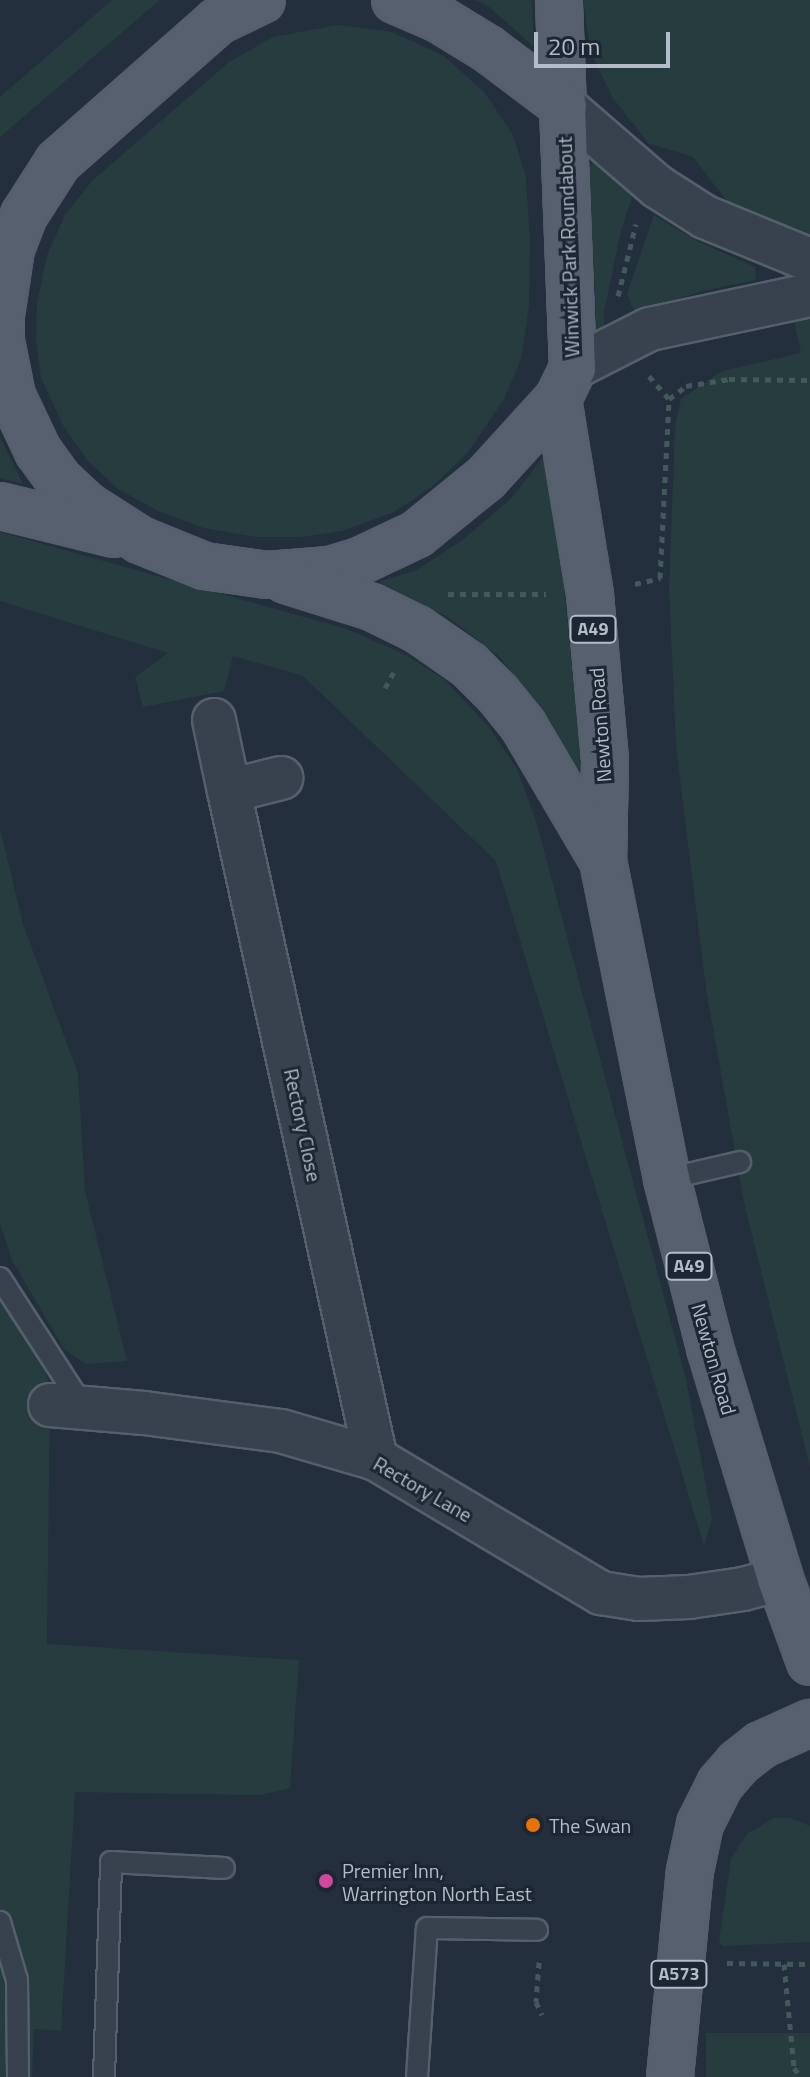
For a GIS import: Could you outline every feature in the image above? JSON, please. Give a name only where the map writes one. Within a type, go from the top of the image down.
[{"type":"main road","name":"A49","points":[[0,210],[228,10],[262,0]]},
{"type":"main road","points":[[395,0],[439,19],[488,49],[564,106]]},
{"type":"main road","name":"A49","points":[[559,0],[564,106]]},
{"type":"main road","name":"Winwick Park Roundabout","points":[[564,106],[565,384]]},
{"type":"main road","name":"A49","points":[[58,162],[24,215],[11,249],[1,315],[5,369],[22,422],[59,480],[87,506],[140,540]]},
{"type":"main road","name":"A49","points":[[0,506],[140,540],[204,566],[267,575],[330,570],[360,561],[417,534],[486,478],[565,384]]},
{"type":"main road","name":"Newton Road","points":[[565,384],[590,595],[605,760],[603,861],[667,1179],[710,1348],[780,1579],[810,1662]]},
{"type":"main road","name":"Newton Road","points":[[267,575],[349,599],[417,629],[469,665],[523,725],[603,861]]},
{"type":"main road","name":"A573","points":[[670,2077],[693,1848],[708,1805],[738,1763],[761,1745],[810,1723]]},
{"type":"street","points":[[564,106],[658,187],[705,217],[810,260]]},
{"type":"street","points":[[565,384],[628,337],[695,317],[810,295]]},
{"type":"street","name":"Rectory Close","points":[[214,720],[376,1459]]},
{"type":"street","points":[[229,791],[281,778]]},
{"type":"street","name":"Rectory Lane","points":[[67,1407],[281,1431],[376,1459],[601,1593],[639,1599],[689,1597],[743,1589],[780,1579]]},
{"type":"lane","points":[[667,1179],[740,1162]]},
{"type":"lane","points":[[0,1278],[67,1407]]},
{"type":"lane","points":[[104,2077],[111,1862],[224,1868]]},
{"type":"lane","points":[[0,1922],[17,1980],[18,2077]]},
{"type":"lane","points":[[417,2077],[427,1928],[539,1940]]},
{"type":"path","points":[[385,688],[436,594],[590,595],[660,578],[669,399],[653,383],[614,311],[641,206],[658,187]]},
{"type":"path","points":[[669,399],[686,386],[729,379],[810,380]]},
{"type":"path","points":[[539,1940],[536,2002],[542,2015]]},
{"type":"path","points":[[680,1962],[810,1964]]},
{"type":"path","points":[[784,1964],[794,2068],[801,2077]]},
{"type":"green space","points":[[112,0],[160,0],[0,137],[0,97]]},
{"type":"green space","points":[[475,0],[532,0],[534,47],[488,6]]},
{"type":"green space","points":[[583,0],[810,0],[810,1467],[744,1202],[706,989],[676,746],[669,589],[675,428],[681,399],[722,371],[801,353],[785,277],[693,157],[648,143],[613,98],[591,53]]},
{"type":"green space","points":[[338,25],[392,32],[444,56],[485,93],[513,135],[526,177],[530,240],[529,307],[521,359],[504,399],[469,451],[433,486],[394,512],[342,531],[302,537],[256,537],[204,528],[158,511],[118,489],[88,461],[62,424],[41,377],[36,342],[37,303],[47,255],[65,215],[92,181],[229,62],[273,37]]},
{"type":"green space","points":[[594,159],[633,193],[621,231],[604,312],[604,331],[597,337],[589,168]]},
{"type":"green space","points":[[654,215],[695,240],[755,267],[756,280],[702,291],[635,313],[627,294]]},
{"type":"green space","points":[[0,437],[23,484],[0,478]]},
{"type":"green space","points":[[550,448],[582,767],[575,772],[544,713],[500,657],[448,617],[379,582],[417,570],[461,541],[511,499]]},
{"type":"green space","points":[[0,532],[347,629],[408,656],[445,680],[488,726],[516,767],[536,821],[686,1379],[712,1519],[704,1546],[496,861],[303,676],[233,656],[224,691],[143,707],[135,677],[168,653],[0,601]]},
{"type":"green space","points":[[0,829],[23,924],[78,1074],[85,1191],[127,1361],[86,1364],[64,1349],[12,1260],[0,1223]]},
{"type":"green space","points":[[0,1289],[43,1361],[50,1389],[47,1644],[299,1660],[290,1788],[260,1795],[75,1792],[61,2031],[34,2029],[32,2077],[0,2077]]},
{"type":"green space","points":[[774,1818],[790,1818],[810,1826],[810,1942],[722,1946],[719,1941],[731,1858],[747,1834]]},
{"type":"green space","points":[[706,2033],[810,2033],[810,2077],[706,2077]]},
{"type":"place","name":"The Swan","points":[[533,1825]]},
{"type":"place","name":"Premier Inn, Warrington North East","points":[[326,1881]]}]
